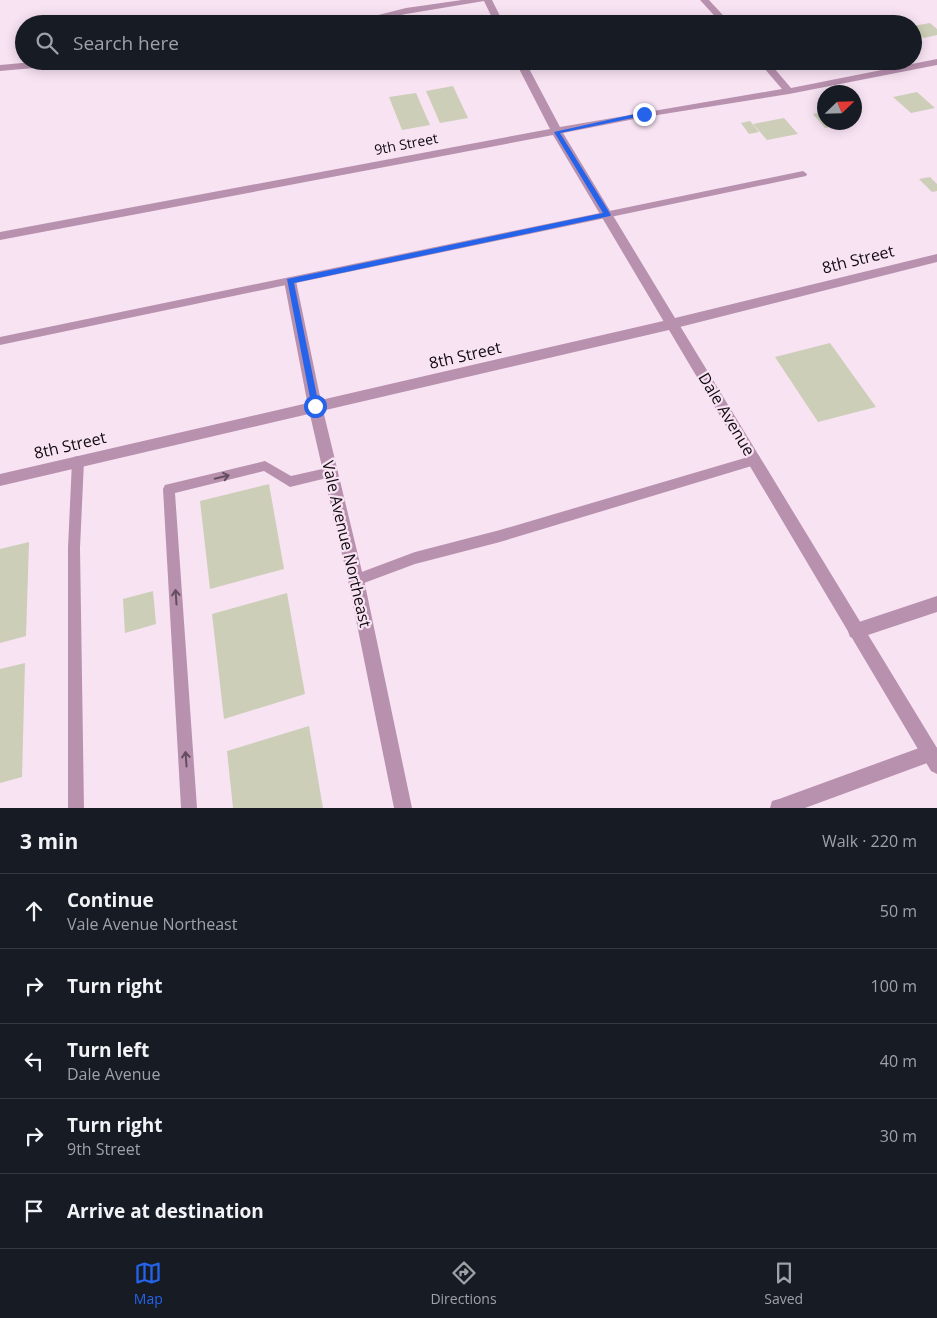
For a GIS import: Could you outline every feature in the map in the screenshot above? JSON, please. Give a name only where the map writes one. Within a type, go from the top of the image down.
[{"type":"street","points":[[388,15],[480,0]]},
{"type":"street","points":[[488,0],[496,15]]},
{"type":"street","points":[[704,0],[718,15]]},
{"type":"street","name":"9th Street","points":[[922,65],[937,62]]},
{"type":"street","points":[[0,68],[15,67]]},
{"type":"street","name":"Dale Avenue","points":[[525,70],[557,132],[933,759]]},
{"type":"street","points":[[772,70],[789,91]]},
{"type":"street","name":"9th Street","points":[[0,236],[644,114],[789,91],[896,70]]},
{"type":"street","name":"8th Street","points":[[0,480],[672,324],[937,258]]},
{"type":"street","name":"Vale Avenue Northeast","points":[[290,281],[315,406],[356,580],[403,808]]},
{"type":"street","points":[[856,631],[937,604]]},
{"type":"street","points":[[779,808],[933,759]]},
{"type":"lane","points":[[0,341],[803,174]]},
{"type":"lane","points":[[356,580],[415,558],[500,536],[755,460]]},
{"type":"lane","points":[[76,808],[74,548],[78,461]]},
{"type":"lane","points":[[189,808],[169,489],[265,466],[290,482],[331,472]]},
{"type":"building","points":[[930,23],[937,29],[937,35],[924,38],[922,36],[922,24]]},
{"type":"building","points":[[453,86],[468,118],[440,123],[426,91]]},
{"type":"building","points":[[917,92],[935,108],[911,113],[893,97]]},
{"type":"building","points":[[416,93],[430,125],[402,130],[389,97]]},
{"type":"building","points":[[784,118],[798,134],[767,140],[753,124]]},
{"type":"building","points":[[750,121],[759,132],[749,134],[741,123]]},
{"type":"building","points":[[930,177],[937,184],[937,191],[932,192],[919,179]]},
{"type":"building","points":[[830,343],[876,407],[818,422],[775,357]]},
{"type":"building","points":[[269,484],[284,569],[210,589],[200,501]]},
{"type":"building","points":[[29,542],[26,636],[0,643],[0,549]]},
{"type":"building","points":[[153,591],[156,624],[125,633],[123,599]]},
{"type":"building","points":[[287,593],[305,694],[224,719],[212,614]]},
{"type":"building","points":[[25,663],[22,777],[0,783],[0,669]]},
{"type":"building","points":[[309,726],[323,808],[233,808],[227,751]]},
{"type":"route","points":[[315,406],[290,281],[607,215],[557,132],[644,114]]}]
